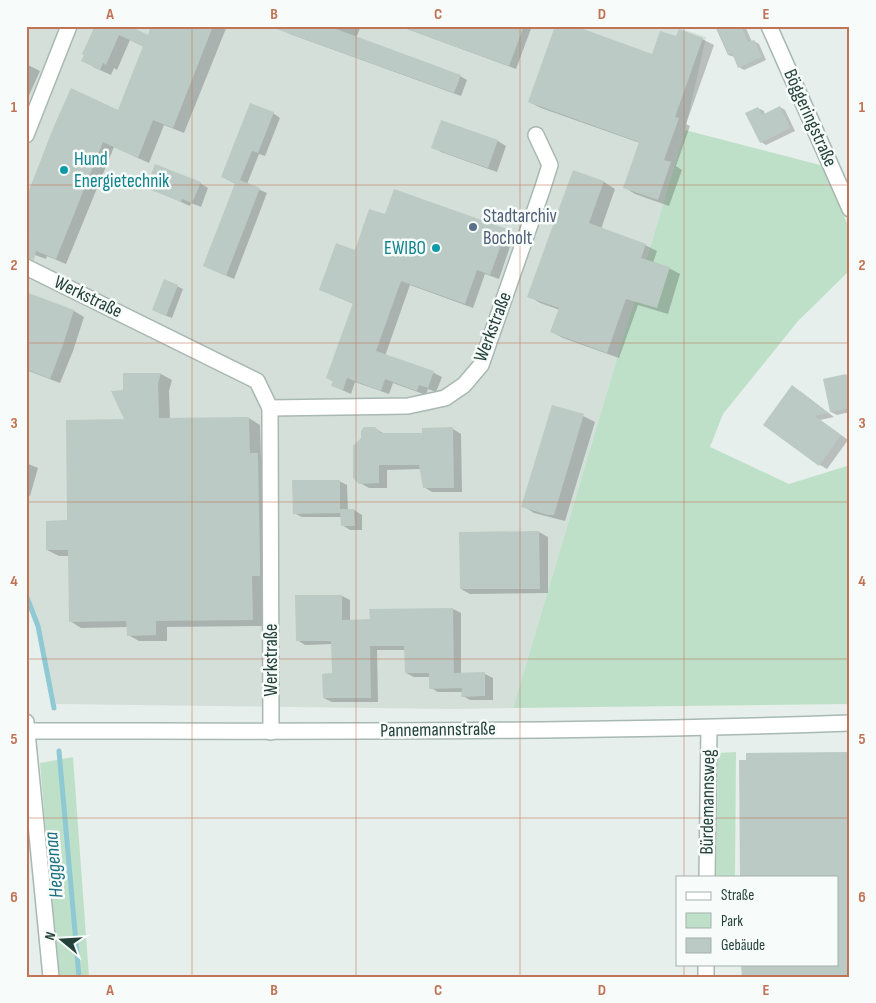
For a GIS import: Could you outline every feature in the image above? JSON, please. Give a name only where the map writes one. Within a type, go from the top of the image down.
[{"type":"street","points":[[26,135],[69,26]]},
{"type":"street","name":"Böggeringstraße","points":[[769,26],[850,209]]},
{"type":"street","name":"Werkstraße","points":[[270,408],[408,406],[445,398],[464,385],[481,365],[550,165],[536,135]]},
{"type":"street","name":"Werkstraße","points":[[26,266],[257,381],[270,408],[271,732]]},
{"type":"street","name":"Pannemannstraße","points":[[27,727],[271,732],[709,728],[850,723]]},
{"type":"street","points":[[27,727],[51,977]]},
{"type":"street","name":"Bürdemannsweg","points":[[707,876],[709,728]]},
{"type":"shaded area","points":[[26,26],[673,26],[706,37],[685,130],[513,708],[453,709],[56,704],[26,582]]},
{"type":"green space","points":[[685,130],[824,166],[850,231],[850,270],[798,321],[723,414],[710,447],[789,484],[850,465],[850,704],[513,708]]},
{"type":"green space","points":[[736,752],[735,876],[716,876],[718,753]]},
{"type":"green space","points":[[73,757],[89,977],[58,977],[40,763]]},
{"type":"building","points":[[95,26],[130,26],[148,35],[151,26],[213,26],[173,128],[153,120],[138,158],[103,142],[56,259],[36,251],[34,260],[26,258],[26,241],[30,231],[26,229],[26,198],[71,88],[118,110],[143,46],[119,35],[106,65],[103,63],[100,70],[81,61],[84,55],[82,54]]},
{"type":"building","points":[[274,26],[328,26],[461,75],[454,93],[274,28]]},
{"type":"building","points":[[404,26],[524,26],[509,66],[404,28]]},
{"type":"building","points":[[555,26],[575,26],[652,54],[660,31],[676,36],[679,29],[703,38],[675,117],[679,118],[664,160],[671,162],[658,200],[623,188],[639,142],[528,102]]},
{"type":"building","points":[[716,26],[741,26],[748,42],[754,40],[762,57],[738,68],[732,53],[729,55]]},
{"type":"building","points":[[250,103],[274,112],[258,153],[252,151],[240,180],[260,188],[226,276],[203,266],[235,183],[221,177]]},
{"type":"building","points":[[780,106],[790,128],[760,143],[745,113],[758,107],[762,115]]},
{"type":"building","points":[[441,120],[498,140],[488,168],[431,148]]},
{"type":"building","points":[[155,164],[201,182],[192,203],[182,199],[181,202],[146,188]]},
{"type":"building","points":[[573,170],[604,181],[589,223],[646,244],[641,258],[670,267],[657,308],[626,299],[607,353],[550,332],[559,308],[527,297]]},
{"type":"building","points":[[394,189],[507,229],[490,275],[477,270],[465,304],[401,281],[376,351],[434,371],[428,388],[419,385],[417,391],[385,379],[381,391],[347,378],[343,390],[331,386],[333,381],[326,378],[353,303],[319,290],[336,243],[355,250],[369,209],[385,214]]},
{"type":"building","points":[[164,279],[178,285],[166,316],[152,310]]},
{"type":"building","points":[[26,292],[74,310],[50,379],[26,369]]},
{"type":"building","points":[[123,373],[161,373],[158,384],[159,418],[249,417],[250,453],[258,453],[260,576],[252,576],[253,620],[156,621],[156,635],[127,636],[126,621],[69,622],[68,550],[46,550],[46,521],[67,520],[66,420],[124,419],[111,391],[123,390]]},
{"type":"building","points":[[846,374],[850,388],[850,408],[830,412],[823,379]]},
{"type":"building","points":[[792,385],[828,413],[815,416],[841,435],[819,466],[763,425]]},
{"type":"building","points":[[552,405],[584,414],[554,515],[548,515],[521,507]]},
{"type":"building","points":[[364,427],[375,427],[381,433],[422,433],[422,428],[453,427],[454,488],[423,488],[419,465],[379,465],[379,483],[359,484],[353,478],[353,446],[361,438],[361,431]]},
{"type":"building","points":[[292,480],[340,480],[340,509],[354,509],[355,526],[341,526],[340,513],[293,514]]},
{"type":"building","points":[[539,531],[540,589],[460,589],[459,532]]},
{"type":"building","points":[[295,595],[342,595],[342,620],[370,619],[369,609],[453,608],[454,673],[485,672],[485,696],[461,697],[462,688],[429,689],[429,673],[405,673],[404,646],[370,646],[371,698],[323,698],[322,674],[332,673],[331,641],[296,641]]},
{"type":"building","points":[[850,752],[850,977],[742,977],[741,966],[838,966],[838,876],[740,876],[739,760],[746,760],[746,753]]},
{"type":"waterway","name":"Heggenaa","points":[[26,595],[38,626],[54,708]]},
{"type":"waterway","name":"Heggenaa","points":[[59,751],[79,977]]},
{"type":"place","name":"Hund Energietechnik","points":[[64,170]]},
{"type":"place","name":"Stadtarchiv Bocholt","points":[[473,227]]},
{"type":"place","name":"EWIBO","points":[[436,248]]}]
